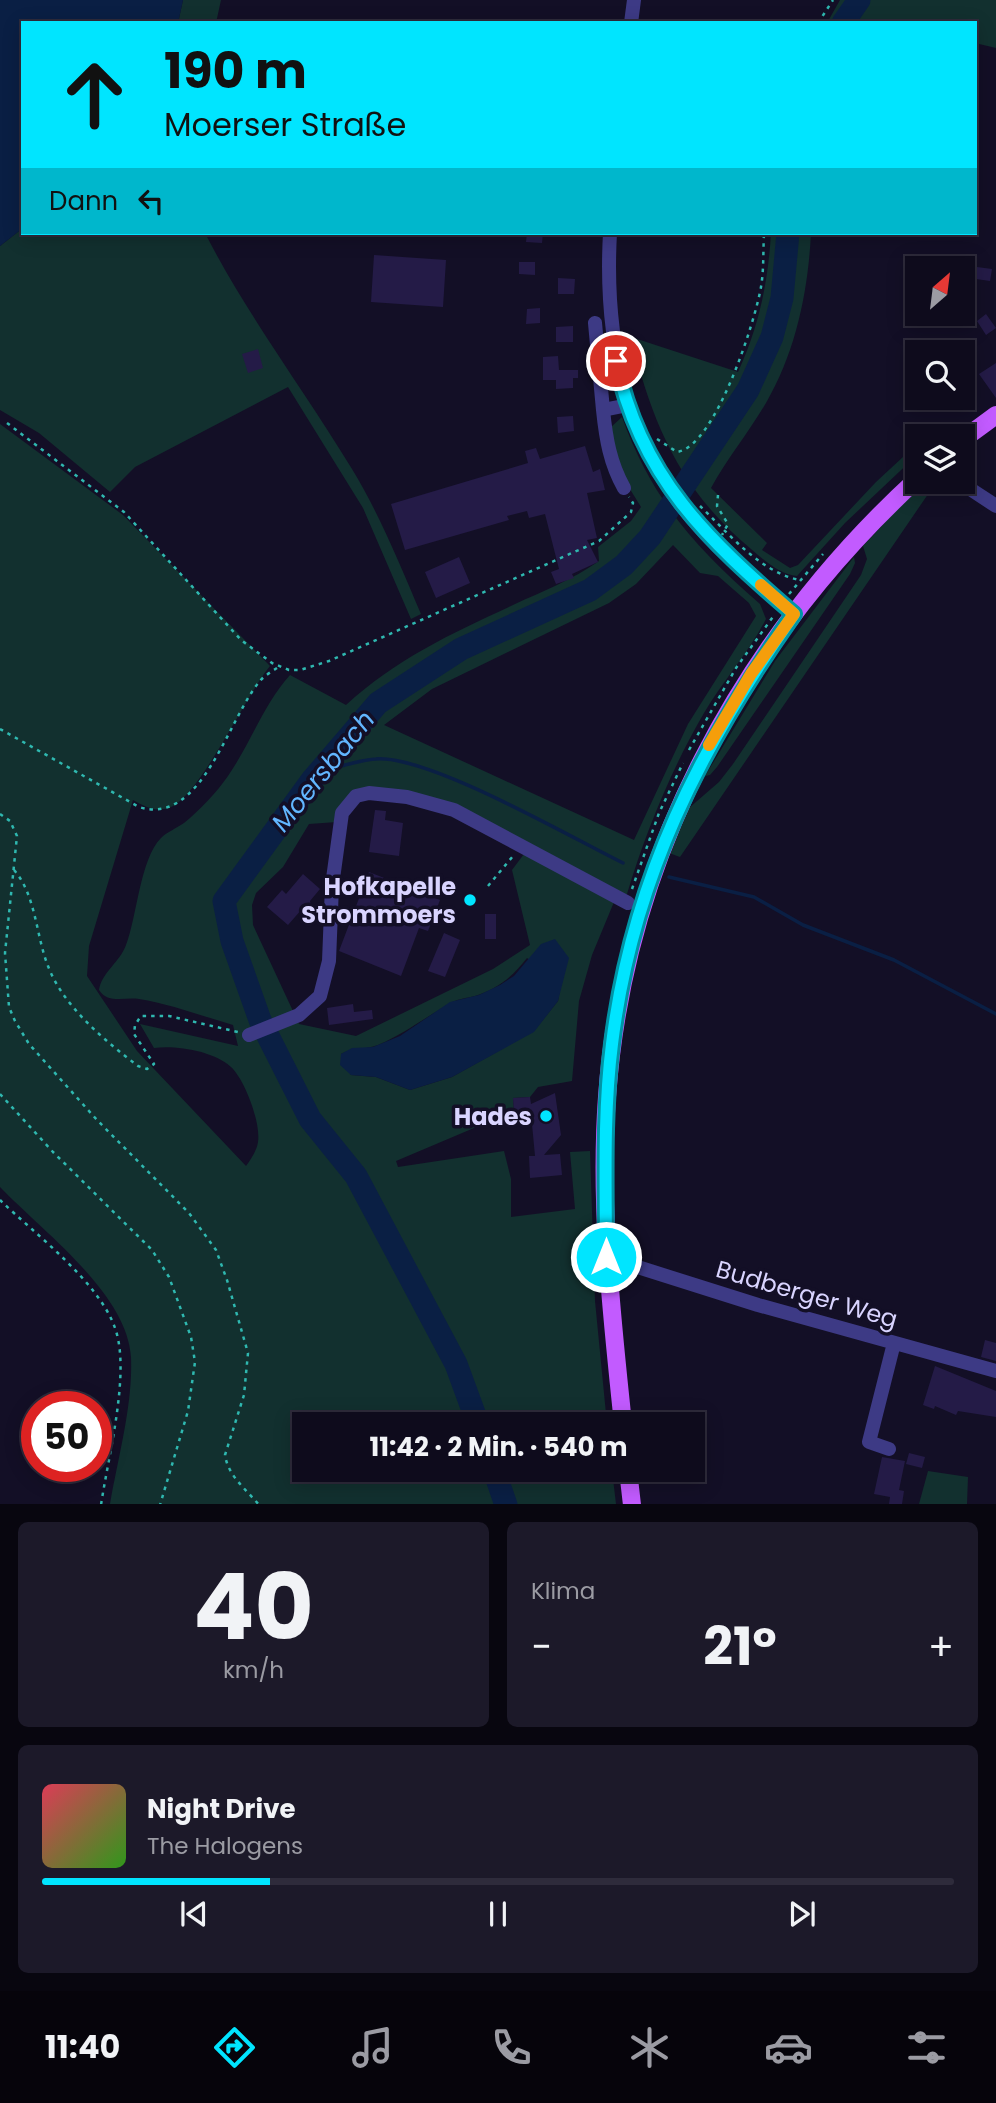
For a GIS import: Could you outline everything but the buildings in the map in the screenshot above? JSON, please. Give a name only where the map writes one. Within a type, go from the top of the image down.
[{"type":"main road","points":[[975,430],[996,415]]},
{"type":"main road","points":[[622,1412],[606,1257],[607,1099],[612,1043],[634,903],[702,759],[788,609],[905,491]]},
{"type":"main road","points":[[629,1482],[632,1504]]},
{"type":"street","points":[[631,21],[634,0]]},
{"type":"street","points":[[610,235],[609,308],[614,347],[628,405],[665,481],[693,509],[715,544],[788,609]]},
{"type":"street","points":[[595,323],[604,434],[613,468],[624,488]]},
{"type":"street","points":[[603,410],[628,405]]},
{"type":"street","points":[[975,492],[996,506]]},
{"type":"street","points":[[256,1032],[311,1007],[326,982],[342,813],[350,801],[369,793],[407,797],[454,810],[634,903]]},
{"type":"street","name":"Budberger Weg","points":[[606,1257],[758,1305],[996,1371]]},
{"type":"street","points":[[889,1449],[869,1442],[894,1343]]},
{"type":"path","points":[[819,21],[833,0]]},
{"type":"path","points":[[660,447],[654,436],[677,452],[686,451],[709,421],[732,378],[761,290],[764,235]]},
{"type":"path","points":[[7,423],[124,512],[241,640],[278,667],[300,670],[329,661],[599,541],[631,512],[633,503],[624,488]]},
{"type":"path","points":[[715,544],[728,523],[717,506],[718,495]]},
{"type":"path","points":[[634,903],[659,813],[690,748],[736,668],[788,609],[800,580],[784,577],[762,562],[726,530],[693,509]]},
{"type":"path","points":[[0,729],[139,807],[154,812],[170,809],[182,802],[205,772],[261,680],[278,667]]},
{"type":"path","points":[[0,814],[15,829],[18,848],[5,953],[9,1007],[29,1044],[97,1120],[189,1213],[216,1250],[248,1353],[244,1395],[225,1455],[226,1463],[232,1475],[259,1504]]},
{"type":"path","points":[[488,886],[522,846]]},
{"type":"path","points":[[14,870],[25,886],[48,967],[57,984],[90,1023],[138,1066],[147,1069],[154,1064],[134,1034],[141,1016],[169,1016],[256,1032]]},
{"type":"path","points":[[0,1094],[53,1152],[152,1250],[169,1277],[178,1300],[191,1337],[194,1373],[188,1411],[160,1504]]},
{"type":"path","points":[[0,1200],[79,1278],[105,1307],[115,1328],[121,1353],[120,1381],[101,1504]]},
{"type":"green space","points":[[183,0],[221,0],[216,21],[178,21]]},
{"type":"green space","points":[[840,0],[996,0],[996,48],[977,43],[977,21],[828,21]]},
{"type":"green space","points":[[21,230],[21,235],[206,235],[239,293],[362,486],[421,614],[411,619],[363,508],[288,387],[135,467],[110,492],[39,433],[0,410],[0,246]]},
{"type":"green space","points":[[771,235],[811,235],[799,321],[785,363],[759,414],[711,488],[767,543],[762,550],[790,568],[798,565],[905,455],[905,466],[845,523],[797,576],[778,570],[751,549],[706,504],[688,479],[660,427],[639,369],[631,337],[738,372],[752,338],[761,304]]},
{"type":"green space","points":[[622,417],[634,447],[662,498],[696,542],[760,604],[766,619],[704,713],[681,756],[642,847],[627,894],[619,894],[489,825],[363,791],[337,822],[309,824],[283,867],[256,893],[252,905],[253,925],[299,1024],[356,1036],[493,969],[530,945],[512,870],[524,854],[614,902],[592,955],[579,1001],[572,1081],[538,1087],[530,1097],[513,1098],[514,1111],[396,1161],[398,1167],[504,1151],[511,1179],[511,1217],[575,1209],[570,1152],[590,1151],[595,1301],[606,1412],[292,1412],[292,1482],[613,1482],[616,1504],[110,1504],[130,1394],[131,1357],[126,1333],[115,1310],[80,1264],[0,1187],[0,424],[123,515],[270,666],[208,766],[181,800],[169,808],[154,809],[133,800],[89,946],[87,976],[137,1051],[246,1166],[258,1142],[257,1124],[251,1102],[236,1073],[224,1061],[205,1053],[184,1048],[154,1048],[140,1024],[238,1046],[233,1025],[151,1001],[107,997],[99,990],[126,945],[148,860],[154,847],[163,836],[196,813],[224,782],[272,699],[290,675],[346,705],[385,674],[425,648],[568,580],[599,561],[598,547],[631,521],[641,507],[620,473],[610,428]],"holes":[[[673,545],[700,573],[718,576],[749,603],[756,616],[688,724],[634,840],[384,725],[432,689],[609,603],[636,584]],[[527,958],[561,984],[558,1001],[534,1031],[452,1077],[410,1090],[376,1077],[351,1075],[341,1054],[378,1045],[452,1002],[491,990],[510,976]]]},
{"type":"green space","points":[[912,494],[928,494],[680,857],[669,853],[689,808],[719,782],[733,764],[861,575],[867,559],[863,546]]},
{"type":"green space","points":[[854,557],[855,563],[850,574],[717,767],[710,775],[705,776],[775,661]]},
{"type":"green space","points":[[928,1471],[968,1477],[967,1504],[919,1504]]},
{"type":"water","points":[[0,0],[183,0],[178,21],[21,21],[21,230],[0,246]]},
{"type":"water","points":[[555,939],[569,958],[558,1001],[534,1032],[452,1077],[410,1090],[376,1077],[351,1075],[340,1065],[341,1054],[352,1048],[373,1047],[400,1036],[450,1002],[479,995],[500,985],[514,976],[541,944]]},
{"type":"waterway","name":"Moersbach","points":[[844,21],[859,0]]},
{"type":"waterway","name":"Moersbach","points":[[474,1412],[456,1364],[356,1176],[310,1119],[260,1020],[232,941],[224,901],[312,780],[378,703],[461,649],[590,590],[624,565],[650,537],[748,390],[772,337],[782,298],[788,235]]},
{"type":"waterway","points":[[319,772],[376,759],[400,761],[463,783],[623,863]]},
{"type":"waterway","points":[[669,877],[754,897],[803,925],[894,960],[996,1014]]},
{"type":"waterway","name":"Moersbach","points":[[498,1482],[506,1504]]},
{"type":"slow traffic","points":[[709,745],[751,674],[794,614],[761,585]]},
{"type":"place","name":"Hofkapelle Strommoers","points":[[470,900]]},
{"type":"place","name":"Hades","points":[[546,1116]]},
{"type":"route","points":[[606,1257],[607,1099],[612,1043],[641,904],[668,828],[702,759],[751,674],[794,614],[732,560],[688,514],[665,481],[641,435],[628,405],[616,361]]}]
